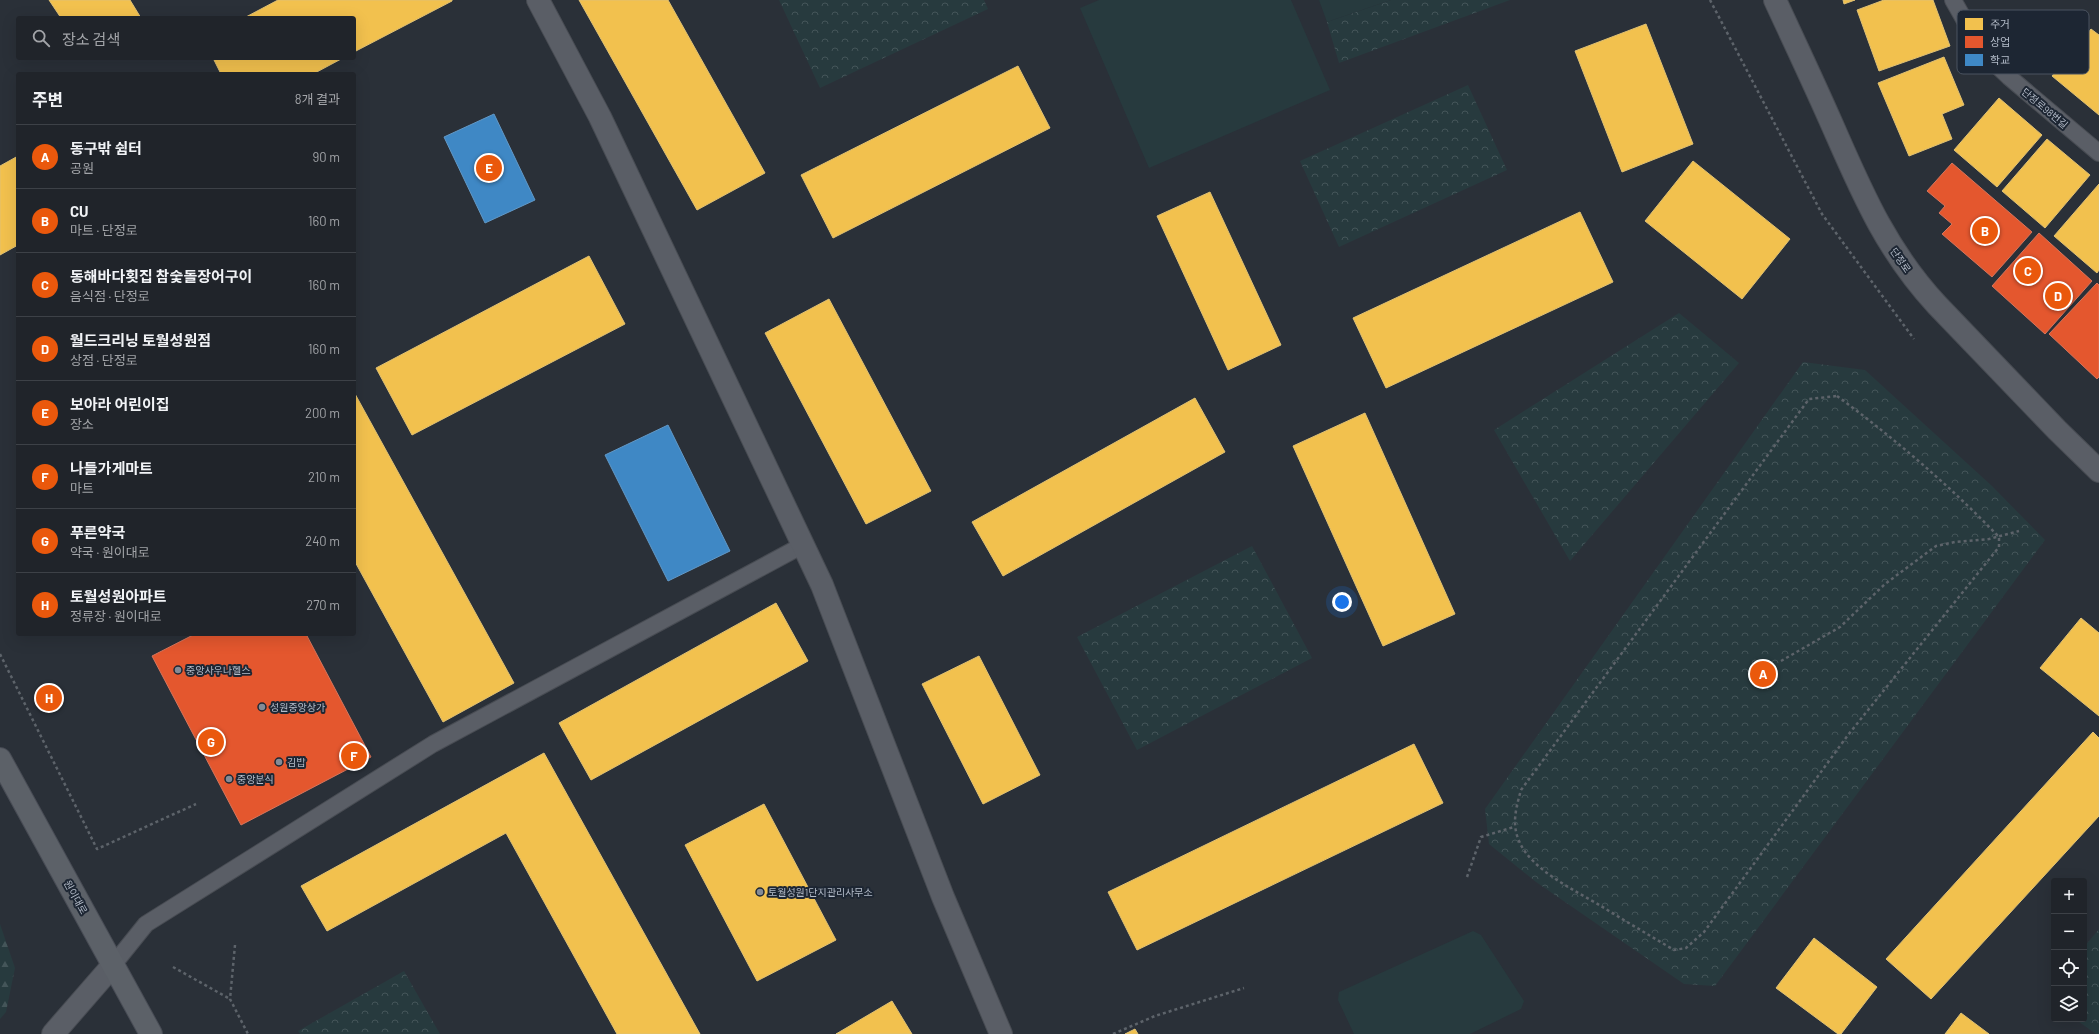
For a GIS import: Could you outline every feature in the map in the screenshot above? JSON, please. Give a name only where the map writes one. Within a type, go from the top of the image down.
[{"type":"main road","name":"원이대로","points":[[0,759],[152,1034]]},
{"type":"street","points":[[538,0],[600,117],[828,600],[943,897],[1001,1034]]},
{"type":"street","name":"단정로","points":[[1775,0],[1853,173],[1893,251],[1922,289],[2057,430],[2099,471]]},
{"type":"street","points":[[53,1034],[113,965]]},
{"type":"lane","name":"단정로98번길","points":[[1953,0],[1959,10]]},
{"type":"lane","name":"단정로98번길","points":[[2006,74],[2099,153]]},
{"type":"lane","points":[[113,965],[146,924],[433,744],[803,545]]},
{"type":"path","points":[[1710,0],[1822,214],[1914,339]]},
{"type":"path","points":[[1836,396],[1884,431],[1999,537],[1999,547],[1868,708],[1704,932],[1686,948],[1674,950],[1555,877],[1534,860],[1520,844],[1514,827],[1515,810],[1521,790],[1809,399],[1836,396]]},
{"type":"path","points":[[1781,661],[1840,627],[1885,584],[1936,546],[1955,542],[1999,537],[2019,531]]},
{"type":"path","points":[[0,654],[97,849],[196,804]]},
{"type":"path","points":[[1467,877],[1481,837],[1514,827]]},
{"type":"path","points":[[235,945],[230,999],[248,1034]]},
{"type":"path","points":[[173,967],[230,999]]},
{"type":"path","points":[[1113,1034],[1155,1016],[1244,988]]},
{"type":"green space","points":[[779,0],[984,0],[988,9],[820,88]]},
{"type":"green space","points":[[1099,0],[1291,0],[1330,90],[1149,168],[1080,8]]},
{"type":"green space","points":[[1319,0],[1391,0],[1327,22]]},
{"type":"green space","points":[[1391,0],[1510,0],[1339,63],[1327,22]]},
{"type":"green space","points":[[1468,85],[1507,170],[1339,247],[1300,161]]},
{"type":"green space","points":[[1679,313],[1739,363],[1570,561],[1494,430]]},
{"type":"green space","points":[[1803,362],[1865,370],[1992,486],[2045,540],[1715,986],[1684,984],[1536,882],[1489,844],[1485,809]]},
{"type":"green space","points":[[1252,546],[1312,658],[1137,750],[1077,637]]},
{"type":"green space","points":[[0,924],[15,968],[6,1012],[0,1019]]},
{"type":"green space","points":[[2099,929],[2099,1034],[2096,1034],[2079,1022],[2087,1022],[2087,943]]},
{"type":"green space","points":[[1473,931],[1481,935],[1524,1001],[1521,1009],[1470,1034],[1354,1034],[1338,1000],[1339,992]]},
{"type":"green space","points":[[404,971],[440,1034],[300,1034],[298,1031]]},
{"type":"building: 주거","points":[[49,0],[130,0],[140,16],[60,16]]},
{"type":"building: 주거","points":[[278,0],[452,0],[356,51],[356,16],[248,16]]},
{"type":"building: 주거","points":[[579,0],[668,0],[765,173],[697,210]]},
{"type":"building: 주거","points":[[1843,0],[1855,0],[1844,4]]},
{"type":"building: 주거","points":[[1884,0],[1933,0],[1950,46],[1879,71],[1857,10]]},
{"type":"building: 주거","points":[[1646,24],[1693,144],[1622,172],[1575,51]]},
{"type":"building: 주거","points":[[2091,29],[2099,35],[2099,115],[2052,76],[2054,74],[2089,74],[2089,31]]},
{"type":"building: 주거","points":[[1944,57],[1964,105],[1942,114],[1952,139],[1909,156],[1878,83]]},
{"type":"building: 주거","points":[[214,60],[339,60],[317,72],[220,72]]},
{"type":"building: 주거","points":[[1018,66],[1050,128],[833,238],[801,175]]},
{"type":"building: 주거","points":[[1999,98],[2042,135],[1997,187],[1954,150]]},
{"type":"building: 주거","points":[[2047,139],[2090,175],[2045,228],[2002,191]]},
{"type":"building: 주거","points":[[16,157],[16,246],[0,255],[0,166]]},
{"type":"building: 주거","points":[[1693,161],[1790,239],[1742,299],[1645,221]]},
{"type":"building: 주거","points":[[2099,184],[2099,270],[2097,273],[2054,236]]},
{"type":"building: 주거","points":[[1210,192],[1281,345],[1228,370],[1157,216]]},
{"type":"building: 주거","points":[[1580,212],[1613,282],[1386,388],[1353,318]]},
{"type":"building: 주거","points":[[589,256],[625,324],[412,435],[376,368]]},
{"type":"building: 주거","points":[[829,299],[931,491],[866,524],[765,333]]},
{"type":"building: 주거","points":[[356,396],[514,683],[443,722],[356,564]]},
{"type":"building: 주거","points":[[1195,398],[1225,452],[1003,576],[972,522]]},
{"type":"building: 주거","points":[[1365,413],[1455,614],[1383,646],[1293,446]]},
{"type":"building: 주거","points":[[776,603],[808,661],[591,780],[559,723]]},
{"type":"building: 주거","points":[[2081,618],[2099,633],[2099,716],[2040,668]]},
{"type":"building: 주거","points":[[979,656],[1040,775],[983,804],[922,684]]},
{"type":"building: 주거","points":[[2093,732],[2099,738],[2099,816],[1931,999],[1886,959]]},
{"type":"building: 주거","points":[[1414,744],[1443,803],[1137,950],[1108,892]]},
{"type":"building: 주거","points":[[544,753],[700,1034],[617,1034],[506,833],[327,931],[301,886]]},
{"type":"building: 주거","name":"토월성원1단지관리사무소","points":[[764,804],[836,940],[757,981],[685,845]]},
{"type":"building: 주거","points":[[1814,938],[1877,987],[1841,1034],[1838,1034],[1776,988]]},
{"type":"building: 주거","points":[[892,1001],[912,1034],[836,1034]]},
{"type":"building: 주거","points":[[1961,1013],[1989,1034],[1945,1034]]},
{"type":"building: 주거","points":[[1135,1029],[1138,1034],[1125,1034]]},
{"type":"building: 상업","points":[[1952,163],[2032,232],[1992,277],[1942,234],[1952,224],[1939,213],[1945,206],[1927,191]]},
{"type":"building: 상업","points":[[2039,233],[2092,281],[2045,334],[1992,286]]},
{"type":"building: 상업","points":[[2097,283],[2099,285],[2099,377],[2097,379],[2049,334]]},
{"type":"building: 상업","name":"성원중앙상가","points":[[191,636],[307,636],[371,757],[241,825],[152,656]]},
{"type":"building: 학교","points":[[494,114],[535,200],[485,223],[444,137]]},
{"type":"building: 학교","points":[[668,425],[730,551],[668,581],[605,455]]},
{"type":"place","name":"보아라 어린이집","points":[[489,168]]},
{"type":"place","name":"CU","points":[[1985,231]]},
{"type":"place","name":"동해바다횟집 참숯돌장어구이","points":[[2028,271]]},
{"type":"place","name":"월드크리닝 토월성원점","points":[[2058,296]]},
{"type":"place","name":"중앙사우나헬스","points":[[178,670]]},
{"type":"place","name":"동구밖 쉼터","points":[[1763,674]]},
{"type":"place","name":"토월성원아파트","points":[[49,698]]},
{"type":"place","name":"성원중앙상가","points":[[262,707]]},
{"type":"place","name":"푸른약국","points":[[211,742]]},
{"type":"place","name":"나들가게마트","points":[[354,756]]},
{"type":"place","name":"김밥","points":[[279,762]]},
{"type":"place","name":"중앙분식","points":[[229,779]]},
{"type":"place","name":"토월성원1단지관리사무소","points":[[760,892]]}]
